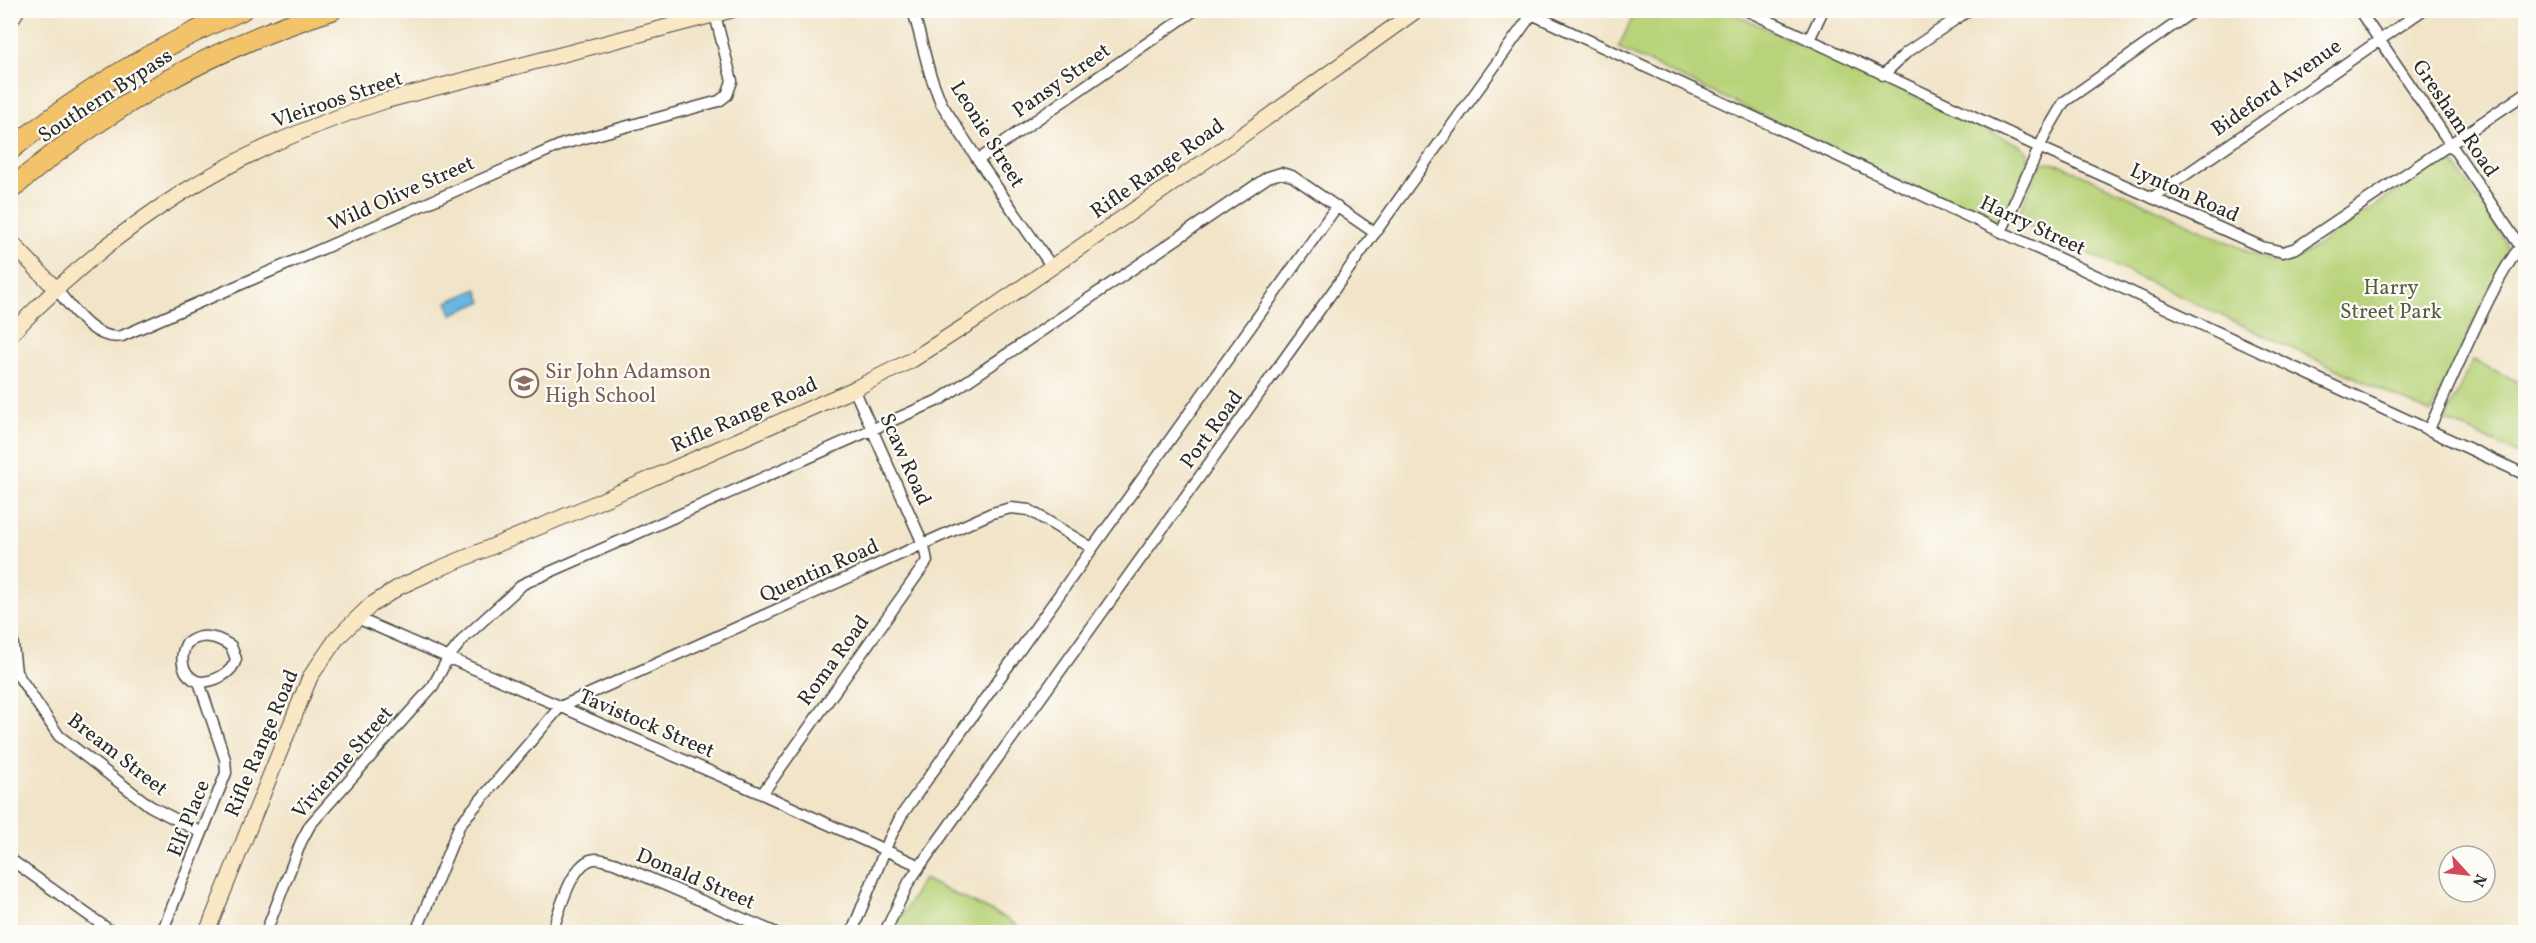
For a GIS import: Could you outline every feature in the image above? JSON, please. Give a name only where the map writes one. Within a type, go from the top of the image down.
[{"type":"highway","name":"Southern Bypass","points":[[10,150],[122,71],[242,10]]},
{"type":"highway","name":"Southern Bypass","points":[[10,190],[67,145],[141,95],[180,73],[252,39],[332,10]]},
{"type":"main road","points":[[10,22],[18,10]]},
{"type":"main road","name":"Vleiroos Street","points":[[10,335],[55,288],[123,232],[178,194],[258,150],[314,125],[388,100],[732,10]]},
{"type":"main road","name":"Rifle Range Road","points":[[207,933],[305,686],[324,655],[357,618],[386,595],[436,570],[582,509],[897,369],[937,346],[1052,267],[1417,10]]},
{"type":"main road","points":[[10,241],[55,288]]},
{"type":"street","name":"Leonie Street","points":[[913,10],[936,92],[952,122],[1052,267]]},
{"type":"street","name":"Pansy Street","points":[[978,160],[1195,10]]},
{"type":"street","name":"Lynton Road","points":[[1746,10],[2039,147],[2262,247],[2288,251],[2296,248],[2526,93]]},
{"type":"street","points":[[1809,40],[1823,10]]},
{"type":"street","points":[[1883,75],[1906,53],[1969,10]]},
{"type":"street","points":[[2001,232],[2039,147],[2060,107],[2070,96],[2195,10]]},
{"type":"street","name":"Gresham Road","points":[[2359,10],[2450,145],[2523,245]]},
{"type":"street","name":"Bideford Avenue","points":[[2152,198],[2422,10]]},
{"type":"street","name":"Harry Street","points":[[1528,13],[2526,475]]},
{"type":"street","name":"Port Road","points":[[885,933],[909,882],[920,866],[1375,233],[1528,13]]},
{"type":"street","name":"Wild Olive Street","points":[[55,288],[96,331],[108,337],[122,336],[563,144],[714,103],[727,95],[731,85],[731,76],[715,15]]},
{"type":"street","points":[[448,658],[464,638],[530,579],[921,409],[948,395],[1268,177],[1281,173],[1292,176],[1375,233]]},
{"type":"street","name":"Port Road","points":[[852,933],[901,816],[1337,206]]},
{"type":"street","points":[[2429,429],[2496,288],[2523,245]]},
{"type":"street","name":"Scaw Road","points":[[854,389],[924,546]]},
{"type":"street","name":"Quentin Road","points":[[560,707],[924,546],[992,513],[1017,508],[1029,510],[1092,548]]},
{"type":"street","name":"Roma Road","points":[[762,794],[927,561],[924,546]]},
{"type":"street","name":"Tavistock Street","points":[[357,618],[762,794],[920,866]]},
{"type":"street","name":"Bream Street","points":[[10,620],[16,672],[59,736],[150,806],[202,833]]},
{"type":"street","name":"Elf Place","points":[[162,933],[224,781],[226,766],[199,682],[188,675],[182,661],[186,644],[193,639],[208,636],[231,646],[236,659],[231,669],[214,679],[199,682]]},
{"type":"street","name":"Vivienne Street","points":[[266,933],[301,842],[310,825],[433,687],[448,658]]},
{"type":"street","points":[[416,933],[460,825],[560,707]]},
{"type":"street","points":[[10,859],[112,933]]},
{"type":"street","name":"Donald Street","points":[[552,933],[576,872],[584,862],[596,859],[774,933]]},
{"type":"green space","points":[[1636,11],[1728,11],[2022,146],[2028,153],[2028,161],[2005,214],[1994,222],[1988,221],[1618,48]]},
{"type":"green space","name":"Harry Street Park","points":[[2447,160],[2455,164],[2506,241],[2507,252],[2431,413],[2016,220],[2038,170],[2043,163],[2049,162],[2064,166],[2269,261],[2285,262],[2309,251],[2439,163]]},
{"type":"green space","points":[[2473,360],[2525,385],[2525,457],[2445,420]]},
{"type":"green space","points":[[923,879],[1003,917],[1028,932],[893,932]]},
{"type":"water","points":[[477,289],[482,302],[452,314],[447,302]]},
{"type":"place","name":"Sir John Adamson High School","points":[[524,383]]}]
